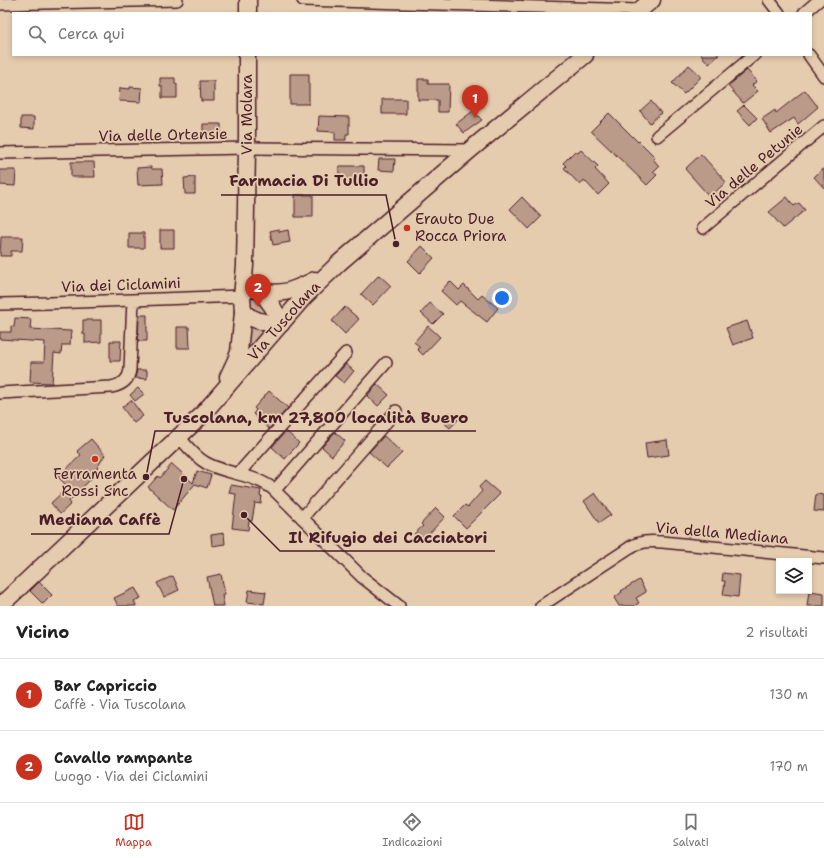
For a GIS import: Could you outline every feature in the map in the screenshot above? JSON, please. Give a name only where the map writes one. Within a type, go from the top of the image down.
[{"type":"main road","points":[[248,0],[248,12]]},
{"type":"main road","points":[[638,12],[652,0]]},
{"type":"main road","name":"Via Molara","points":[[201,416],[229,375],[236,360],[239,348],[245,271],[247,56]]},
{"type":"main road","name":"Via Tuscolana","points":[[0,606],[201,416],[304,297],[338,263],[470,150],[584,56]]},
{"type":"main road","points":[[243,312],[257,321],[281,324],[278,314],[273,306],[254,285],[245,271]]},
{"type":"main road","points":[[260,290],[274,293],[290,292],[326,275]]},
{"type":"street","points":[[0,4],[177,0]]},
{"type":"street","points":[[304,0],[638,12]]},
{"type":"street","points":[[770,0],[778,12]]},
{"type":"street","points":[[805,12],[819,0]]},
{"type":"street","points":[[657,136],[753,56]]},
{"type":"street","points":[[810,56],[824,76]]},
{"type":"street","name":"Via delle Petunie","points":[[704,228],[723,210],[824,126]]},
{"type":"street","name":"Via delle Ortensie","points":[[0,153],[247,148],[470,150]]},
{"type":"street","name":"Via dei Ciclamini","points":[[0,304],[242,296],[253,291],[260,290]]},
{"type":"street","points":[[0,393],[111,387],[118,386],[123,383],[129,375],[130,369],[133,300]]},
{"type":"street","points":[[238,474],[346,353]]},
{"type":"street","points":[[275,490],[386,363]]},
{"type":"street","points":[[302,518],[396,411]]},
{"type":"street","points":[[179,437],[203,462],[264,483],[275,490],[362,578],[399,606]]},
{"type":"street","name":"Via della Mediana","points":[[541,606],[640,542],[654,541],[824,558]]},
{"type":"shaded area","points":[[258,294],[272,317],[264,318],[247,306],[249,296]]},
{"type":"shaded area","points":[[246,321],[266,326],[245,353]]},
{"type":"building","points":[[702,56],[718,56],[709,64]]},
{"type":"building","points":[[689,65],[700,75],[700,78],[684,94],[672,83]]},
{"type":"building","points":[[747,70],[757,81],[752,85],[758,91],[743,103],[728,86]]},
{"type":"building","points":[[290,74],[309,74],[309,104],[290,104]]},
{"type":"building","points":[[160,78],[175,78],[175,84],[177,84],[177,98],[162,98]]},
{"type":"building","points":[[418,79],[428,79],[428,84],[449,84],[448,112],[438,112],[438,100],[418,100]]},
{"type":"building","points":[[200,81],[214,81],[214,101],[201,101]]},
{"type":"building","points":[[130,87],[142,88],[141,102],[119,101],[120,88],[130,89]]},
{"type":"building","points":[[805,90],[818,107],[798,124],[794,118],[771,133],[762,119],[775,110],[776,113]]},
{"type":"building","points":[[382,99],[406,99],[406,114],[382,114]]},
{"type":"building","points":[[651,101],[661,113],[650,123],[640,111]]},
{"type":"building","points":[[744,105],[757,118],[750,125],[737,111]]},
{"type":"building","points":[[473,111],[482,120],[464,133],[456,124]]},
{"type":"building","points":[[609,113],[655,157],[653,159],[659,166],[653,172],[657,175],[647,185],[591,131]]},
{"type":"building","points":[[319,116],[349,117],[349,134],[346,134],[346,140],[335,140],[335,132],[318,131]]},
{"type":"building","points":[[21,117],[34,117],[34,129],[21,128]]},
{"type":"building","points":[[203,124],[221,124],[221,136],[203,136]]},
{"type":"building","points":[[581,150],[598,166],[595,169],[609,184],[598,195],[584,180],[580,185],[564,168],[566,166],[563,163],[575,151],[578,153]]},
{"type":"building","points":[[701,154],[726,182],[710,197],[685,169]]},
{"type":"building","points":[[379,159],[395,159],[394,171],[378,170]]},
{"type":"building","points":[[71,162],[94,162],[95,177],[71,177]]},
{"type":"building","points":[[339,166],[364,166],[364,182],[339,182]]},
{"type":"building","points":[[151,167],[152,169],[162,169],[163,184],[138,185],[137,168]]},
{"type":"building","points":[[824,168],[824,188],[814,177]]},
{"type":"building","points":[[0,170],[16,170],[15,186],[0,185]]},
{"type":"building","points":[[195,177],[195,194],[185,194],[184,178]]},
{"type":"building","points":[[295,195],[313,195],[313,217],[295,217]]},
{"type":"building","points":[[522,197],[541,217],[529,229],[510,209]]},
{"type":"building","points":[[787,197],[794,206],[799,203],[805,210],[783,228],[769,212]]},
{"type":"building","points":[[279,229],[279,232],[288,230],[290,242],[273,245],[270,231]]},
{"type":"building","points":[[160,230],[174,230],[174,248],[160,248]]},
{"type":"building","points":[[129,233],[144,233],[144,248],[129,248]]},
{"type":"building","points":[[1,237],[23,237],[22,251],[11,251],[11,256],[0,256]]},
{"type":"building","points":[[422,246],[434,258],[420,273],[408,261]]},
{"type":"building","points":[[379,275],[391,286],[373,305],[361,294]]},
{"type":"building","points":[[450,281],[459,290],[464,285],[478,299],[482,295],[498,308],[487,322],[460,301],[456,305],[441,291]]},
{"type":"building","points":[[430,303],[443,314],[433,324],[421,313]]},
{"type":"building","points":[[345,307],[359,319],[345,334],[332,321]]},
{"type":"building","points":[[139,315],[147,315],[147,341],[138,341]]},
{"type":"building","points":[[15,318],[31,319],[30,329],[71,331],[70,345],[62,345],[61,354],[54,353],[52,383],[30,382],[31,362],[44,362],[45,342],[0,339],[0,332],[11,332],[11,326],[14,327]]},
{"type":"building","points":[[83,320],[101,320],[101,342],[85,343],[85,334],[83,334]]},
{"type":"building","points":[[747,321],[753,338],[733,345],[726,328]]},
{"type":"building","points":[[428,326],[440,337],[423,355],[417,349],[420,347],[414,342]]},
{"type":"building","points":[[177,327],[189,327],[190,348],[177,348]]},
{"type":"building","points":[[110,341],[121,341],[120,361],[110,361]]},
{"type":"building","points":[[346,364],[354,371],[344,383],[335,376]]},
{"type":"building","points":[[137,370],[147,370],[147,379],[135,378]]},
{"type":"building","points":[[377,384],[389,395],[378,406],[367,396]]},
{"type":"building","points":[[138,388],[144,394],[135,401],[130,395]]},
{"type":"building","points":[[269,391],[288,408],[269,429],[253,414],[256,410],[254,408]]},
{"type":"building","points":[[131,400],[143,416],[134,423],[122,407]]},
{"type":"building","points":[[450,412],[458,420],[450,428],[442,421]]},
{"type":"building","points":[[286,431],[299,443],[285,459],[272,447]]},
{"type":"building","points":[[335,432],[345,441],[332,456],[322,447]]},
{"type":"building","points":[[384,436],[402,453],[387,468],[369,452]]},
{"type":"building","points":[[91,439],[105,455],[92,476],[93,477],[69,501],[71,504],[60,514],[51,503],[68,487],[58,477],[81,455],[77,451]]},
{"type":"building","points":[[667,440],[669,455],[647,458],[645,443]]},
{"type":"building","points":[[172,464],[193,483],[197,471],[211,475],[207,488],[195,484],[173,510],[148,487],[158,476],[160,478]]},
{"type":"building","points":[[485,481],[500,494],[466,528],[454,516],[465,505],[468,507],[482,491],[479,487]]},
{"type":"building","points":[[231,485],[261,490],[261,504],[255,503],[252,521],[249,521],[248,530],[232,528],[236,494],[229,493]]},
{"type":"building","points":[[595,493],[611,515],[599,523],[584,501]]},
{"type":"building","points":[[816,494],[824,495],[824,512],[814,511]]},
{"type":"building","points":[[436,508],[445,517],[422,541],[414,534],[423,526],[421,524]]},
{"type":"building","points":[[224,533],[225,544],[212,546],[211,535]]},
{"type":"building","points":[[723,573],[740,575],[738,597],[723,595],[725,581],[722,581]]},
{"type":"building","points":[[221,574],[225,594],[222,595],[224,606],[213,606],[207,577]]},
{"type":"building","points":[[173,576],[179,590],[164,597],[157,583]]},
{"type":"building","points":[[639,580],[646,592],[636,598],[639,603],[634,606],[619,606],[614,598],[622,592],[621,591]]},
{"type":"building","points":[[39,582],[52,595],[43,604],[30,591]]},
{"type":"building","points":[[135,588],[141,598],[134,601],[136,606],[118,606],[114,598]]},
{"type":"building","points":[[249,590],[266,592],[264,604],[247,602]]},
{"type":"building","points":[[812,591],[824,593],[824,606],[807,606],[809,594],[812,594]]},
{"type":"place","name":"Bar Capriccio","points":[[475,118]]},
{"type":"place","name":"Erauto Due Rocca Priora","points":[[407,228]]},
{"type":"place","name":"Farmacia Di Tullio","points":[[396,244]]},
{"type":"place","name":"Cavallo rampante","points":[[258,307]]},
{"type":"place","name":"Ferramenta Rossi Snc","points":[[95,459]]},
{"type":"place","name":"Tuscolana, km 27,800 località Buero","points":[[146,477]]},
{"type":"place","name":"Mediana Caffè","points":[[184,479]]},
{"type":"place","name":"Il Rifugio dei Cacciatori","points":[[244,515]]}]
